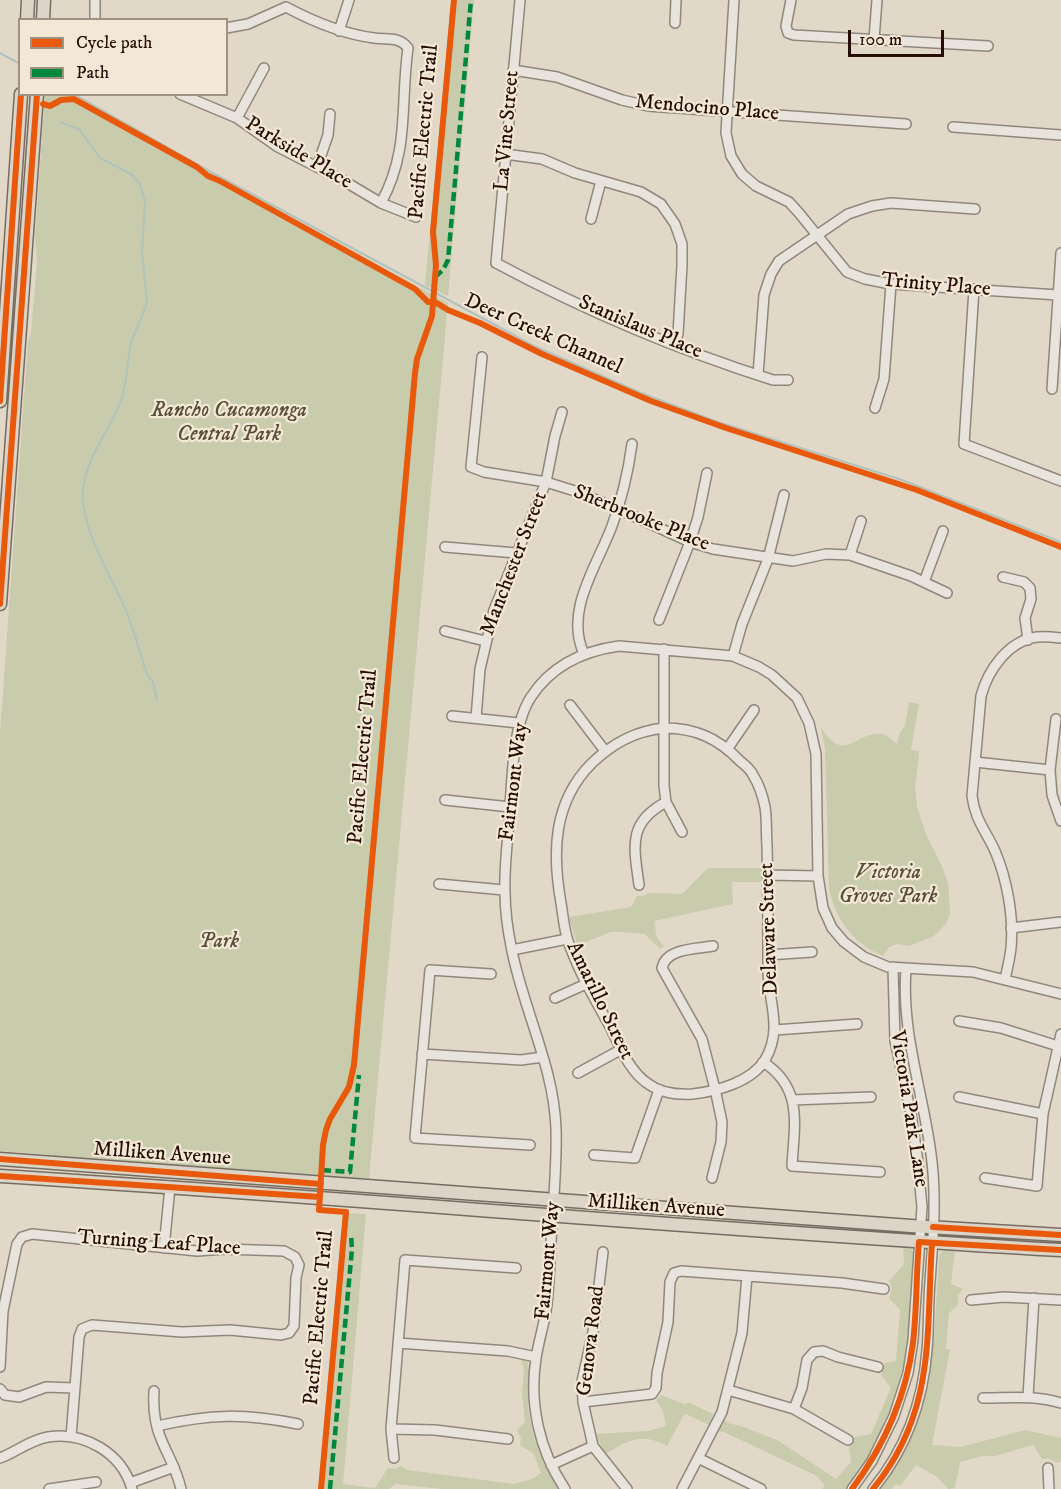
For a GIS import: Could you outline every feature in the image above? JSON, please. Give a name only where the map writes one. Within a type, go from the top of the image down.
[{"type":"main road","points":[[27,18],[28,0]]},
{"type":"main road","points":[[42,18],[44,0]]},
{"type":"main road","points":[[0,401],[3,320],[21,96]]},
{"type":"main road","points":[[0,604],[37,96]]},
{"type":"main road","name":"Milliken Avenue","points":[[0,1159],[1061,1235]]},
{"type":"main road","name":"Milliken Avenue","points":[[0,1176],[932,1243],[1061,1250]]},
{"type":"street","points":[[95,0],[95,18]]},
{"type":"street","points":[[339,31],[349,0]]},
{"type":"street","name":"La Vine Street","points":[[496,263],[520,0]]},
{"type":"street","points":[[675,23],[676,0]]},
{"type":"street","name":"Trinity Place","points":[[734,0],[726,133],[731,156],[742,174],[756,186],[789,202],[847,272],[865,279],[891,284],[1058,295]]},
{"type":"street","points":[[782,0],[791,0],[786,26],[788,33],[988,46]]},
{"type":"street","points":[[874,39],[877,0]]},
{"type":"street","points":[[228,28],[248,24],[286,7],[339,31],[374,38],[398,39],[404,42],[408,48],[405,65],[402,142],[396,171],[381,203]]},
{"type":"street","points":[[237,118],[264,68]]},
{"type":"street","name":"Mendocino Place","points":[[513,70],[557,77],[622,100],[648,106],[906,124]]},
{"type":"street","name":"Parkside Place","points":[[185,96],[237,118],[278,147],[381,203],[416,217]]},
{"type":"street","points":[[317,167],[328,135],[330,114]]},
{"type":"street","points":[[953,127],[1061,135]]},
{"type":"street","points":[[505,154],[542,159],[602,181],[641,192],[661,204],[675,224],[682,244],[678,334],[674,345]]},
{"type":"street","points":[[591,219],[602,181]]},
{"type":"street","points":[[758,375],[764,295],[778,261],[848,214],[881,204],[975,209]]},
{"type":"street","points":[[1052,389],[1061,253]]},
{"type":"street","name":"Stanislaus Place","points":[[496,263],[582,305],[674,345],[773,380],[788,380]]},
{"type":"street","points":[[875,408],[884,380],[891,284]]},
{"type":"street","points":[[974,289],[964,444],[1061,481]]},
{"type":"street","points":[[3,320],[20,321]]},
{"type":"street","name":"Sherbrooke Place","points":[[482,357],[471,467],[484,472],[546,482],[618,508],[690,542],[732,553],[768,559],[793,561],[826,554],[850,555],[882,565],[947,593]]},
{"type":"street","name":"Manchester Street","points":[[476,718],[485,641],[494,610],[546,482],[562,412]]},
{"type":"street","points":[[584,654],[577,637],[578,612],[618,508],[627,477],[632,444]]},
{"type":"street","points":[[659,620],[690,542],[707,473]]},
{"type":"street","points":[[733,656],[742,624],[768,559],[784,495]]},
{"type":"street","points":[[850,555],[861,521]]},
{"type":"street","points":[[924,582],[943,531]]},
{"type":"street","points":[[445,547],[516,553]]},
{"type":"street","points":[[1003,577],[1023,582],[1030,588],[1031,598],[1025,618],[1028,640]]},
{"type":"street","points":[[446,631],[485,641]]},
{"type":"street","points":[[1005,980],[1011,949],[1011,928],[1000,864],[974,811],[972,796],[981,696],[985,681],[996,662],[1003,656],[1028,640],[1038,637],[1061,638]]},
{"type":"street","name":"Fairmont Way","points":[[565,1489],[551,1465],[539,1434],[533,1386],[536,1357],[547,1304],[556,1128],[553,1100],[543,1057],[512,950],[504,890],[519,723],[530,698],[545,680],[563,664],[584,654],[601,648],[619,646],[733,656],[759,667],[784,685],[797,698],[809,723],[816,754],[819,876],[823,908],[832,928],[844,942],[864,957],[880,965],[906,969],[973,972],[1061,994]]},
{"type":"street","points":[[664,649],[666,802],[682,832]]},
{"type":"street","points":[[570,705],[605,750]]},
{"type":"street","points":[[728,748],[754,710]]},
{"type":"street","points":[[452,716],[519,723]]},
{"type":"street","points":[[1056,719],[1050,770],[1052,795],[1061,821]]},
{"type":"street","name":"Delaware Street","points":[[664,728],[700,732],[728,748],[753,774],[765,806],[769,993],[774,1011],[774,1040],[763,1062],[752,1074],[740,1081],[715,1089]]},
{"type":"street","name":"Amarillo Street","points":[[659,1090],[645,1082],[634,1069],[586,984],[567,939],[557,873],[556,840],[558,822],[570,791],[605,750],[633,734],[648,729],[664,728]]},
{"type":"street","points":[[975,762],[1050,770]]},
{"type":"street","points":[[445,800],[510,807]]},
{"type":"street","points":[[639,885],[634,849],[637,828],[654,808],[666,802]]},
{"type":"street","points":[[768,875],[819,876]]},
{"type":"street","points":[[439,884],[504,890]]},
{"type":"street","points":[[1011,928],[1061,922]]},
{"type":"street","points":[[512,950],[567,939]]},
{"type":"street","points":[[712,1178],[721,1142],[722,1122],[715,1089],[702,1039],[662,968],[663,960],[670,954],[713,946]]},
{"type":"street","points":[[768,954],[812,952]]},
{"type":"street","name":"Victoria Park Lane","points":[[873,1489],[897,1454],[919,1402],[927,1350],[932,1243],[922,1207],[917,1155],[896,1041],[893,967]]},
{"type":"street","name":"Victoria Park Lane","points":[[852,1489],[884,1438],[905,1383],[914,1340],[919,1242],[927,1227],[934,1202],[932,1155],[913,1062],[907,1018],[906,969]]},
{"type":"street","points":[[491,974],[430,970],[415,1138],[530,1145]]},
{"type":"street","points":[[555,998],[586,984]]},
{"type":"street","points":[[959,1021],[1001,1028],[1059,1046]]},
{"type":"street","points":[[775,1030],[857,1024]]},
{"type":"street","points":[[985,1178],[1037,1186],[1043,1114],[1061,1034]]},
{"type":"street","points":[[578,1073],[622,1049]]},
{"type":"street","points":[[422,1054],[521,1060],[543,1057]]},
{"type":"street","points":[[763,1062],[774,1069],[790,1092],[795,1122],[792,1166],[880,1172]]},
{"type":"street","points":[[594,1155],[635,1158],[659,1090],[676,1094],[694,1094],[715,1089]]},
{"type":"street","points":[[792,1100],[871,1097]]},
{"type":"street","points":[[959,1097],[1043,1114]]},
{"type":"street","points":[[164,1248],[170,1187]]},
{"type":"street","name":"Turning Leaf Place","points":[[0,1367],[3,1311],[17,1244],[22,1237],[32,1234],[164,1248],[284,1251],[295,1257],[299,1265],[296,1278],[294,1326],[289,1332],[281,1335],[230,1330],[182,1332],[92,1325],[82,1329],[79,1337],[74,1388]]},
{"type":"street","name":"Genova Road","points":[[603,1252],[594,1327],[582,1381],[583,1402],[593,1446],[627,1489]]},
{"type":"street","points":[[394,1458],[392,1429],[405,1260],[516,1268]]},
{"type":"street","points":[[583,1402],[652,1394],[656,1388],[668,1322],[670,1282],[674,1273],[681,1271],[843,1283],[884,1289]]},
{"type":"street","points":[[682,1489],[722,1412],[742,1333],[747,1276]]},
{"type":"street","points":[[971,1300],[1004,1297],[1061,1300]]},
{"type":"street","points":[[1028,1397],[1034,1298]]},
{"type":"street","points":[[398,1343],[508,1351],[536,1357]]},
{"type":"street","points":[[794,1410],[806,1374],[807,1360],[814,1352],[823,1351],[878,1367]]},
{"type":"street","points":[[2,1392],[19,1397],[46,1387],[74,1388],[71,1437]]},
{"type":"street","points":[[728,1390],[794,1410],[848,1440]]},
{"type":"street","points":[[154,1391],[153,1411],[157,1426],[181,1489]]},
{"type":"street","points":[[983,1398],[1028,1397],[1061,1403]]},
{"type":"street","points":[[157,1426],[192,1418],[227,1415],[250,1416],[298,1424]]},
{"type":"street","points":[[392,1429],[435,1430],[508,1439]]},
{"type":"street","points":[[0,1458],[47,1438],[71,1437],[82,1439],[103,1449],[118,1463],[131,1486],[174,1467]]},
{"type":"street","points":[[551,1465],[593,1446]]},
{"type":"street","points":[[698,1458],[761,1489]]},
{"type":"street","points":[[1048,1468],[1049,1489]]},
{"type":"street","points":[[49,1489],[96,1482]]},
{"type":"green space","points":[[451,0],[474,0],[448,296],[425,285]]},
{"type":"green space","name":"Rancho Cucamonga Central Park","points":[[45,96],[70,96],[448,303],[369,1179],[81,1160],[0,1151],[0,734],[28,340],[31,334],[37,261],[35,237]]},
{"type":"green space","name":"Victoria Groves Park","points":[[909,702],[919,704],[911,750],[918,751],[919,755],[915,787],[917,807],[927,837],[948,883],[950,913],[946,924],[934,936],[909,946],[897,944],[889,947],[883,956],[872,951],[847,929],[836,911],[829,889],[825,749],[821,728],[829,739],[837,744],[851,744],[872,734],[881,734],[897,744],[900,732],[905,726]]},
{"type":"green space","points":[[708,868],[762,868],[762,882],[732,882],[733,904],[654,921],[657,938],[664,946],[660,949],[645,934],[621,932],[611,932],[577,945],[569,917],[631,907],[637,896],[649,893],[682,894]]},
{"type":"green space","points":[[343,1213],[366,1214],[343,1484],[375,1488],[388,1468],[395,1469],[401,1466],[407,1470],[514,1484],[532,1479],[541,1473],[534,1454],[520,1445],[521,1439],[517,1430],[525,1422],[522,1394],[524,1371],[521,1359],[527,1361],[528,1366],[529,1407],[533,1433],[558,1489],[443,1489],[395,1484],[389,1489],[318,1489]]},
{"type":"green space","points":[[903,1246],[911,1248],[914,1255],[906,1350],[901,1378],[882,1433],[846,1489],[822,1489],[825,1486],[817,1476],[724,1432],[717,1431],[723,1418],[728,1423],[779,1441],[836,1479],[851,1462],[849,1447],[853,1444],[854,1437],[871,1434],[891,1388],[881,1375],[885,1363],[896,1361],[900,1310],[889,1298],[892,1288],[889,1281],[904,1264]]},
{"type":"green space","points":[[955,1249],[951,1284],[963,1289],[958,1295],[958,1305],[949,1313],[946,1349],[950,1349],[932,1445],[961,1447],[1025,1430],[1061,1438],[1061,1461],[1057,1463],[1049,1458],[1042,1459],[1033,1445],[995,1456],[983,1456],[960,1462],[955,1488],[948,1489],[936,1476],[916,1465],[900,1486],[896,1484],[892,1489],[879,1489],[897,1463],[911,1436],[921,1408],[933,1348],[939,1256],[941,1252]]},
{"type":"green space","points":[[661,1395],[684,1404],[690,1403],[713,1414],[709,1425],[686,1414],[667,1446],[650,1439],[635,1440],[606,1454],[596,1434],[648,1431],[666,1426],[663,1411],[656,1400]]},
{"type":"waterway","points":[[0,53],[18,63]]},
{"type":"waterway","points":[[78,96],[211,172],[534,346],[639,392],[715,421],[902,480],[1061,542]]},
{"type":"waterway","points":[[60,122],[79,129],[100,158],[131,174],[140,184],[145,202],[142,253],[147,301],[131,344],[122,398],[94,454],[85,478],[83,505],[86,521],[98,553],[133,628],[147,674],[153,682],[157,700]]},
{"type":"marked path","points":[[435,277],[443,270],[448,260],[471,0]]},
{"type":"marked path","points":[[322,1170],[350,1172],[359,1075]]},
{"type":"marked path","points":[[330,1489],[352,1249],[351,1235]]},
{"type":"cycle path","name":"Pacific Electric Trail","points":[[321,1489],[346,1212],[319,1210],[323,1145],[330,1119],[349,1087],[354,1065],[415,373],[417,359],[432,316],[436,265],[433,232],[454,0]]},
{"type":"cycle path","points":[[0,401],[21,96]]},
{"type":"cycle path","points":[[0,604],[37,96]]},
{"type":"cycle path","name":"Deer Creek Channel","points":[[43,104],[50,106],[61,100],[74,99],[197,167],[208,176],[415,289],[428,302],[435,302],[542,354],[651,401],[726,428],[917,490],[1061,547]]},
{"type":"cycle path","points":[[0,1159],[321,1184]]},
{"type":"cycle path","points":[[0,1176],[320,1197]]},
{"type":"cycle path","points":[[933,1227],[1061,1235]]},
{"type":"cycle path","points":[[852,1489],[884,1438],[905,1382],[913,1343],[919,1242],[1061,1250]]},
{"type":"cycle path","points":[[873,1489],[893,1460],[908,1431],[918,1402],[927,1341],[932,1243]]},
{"type":"park label","name":"Park","points":[[219,943]]}]
